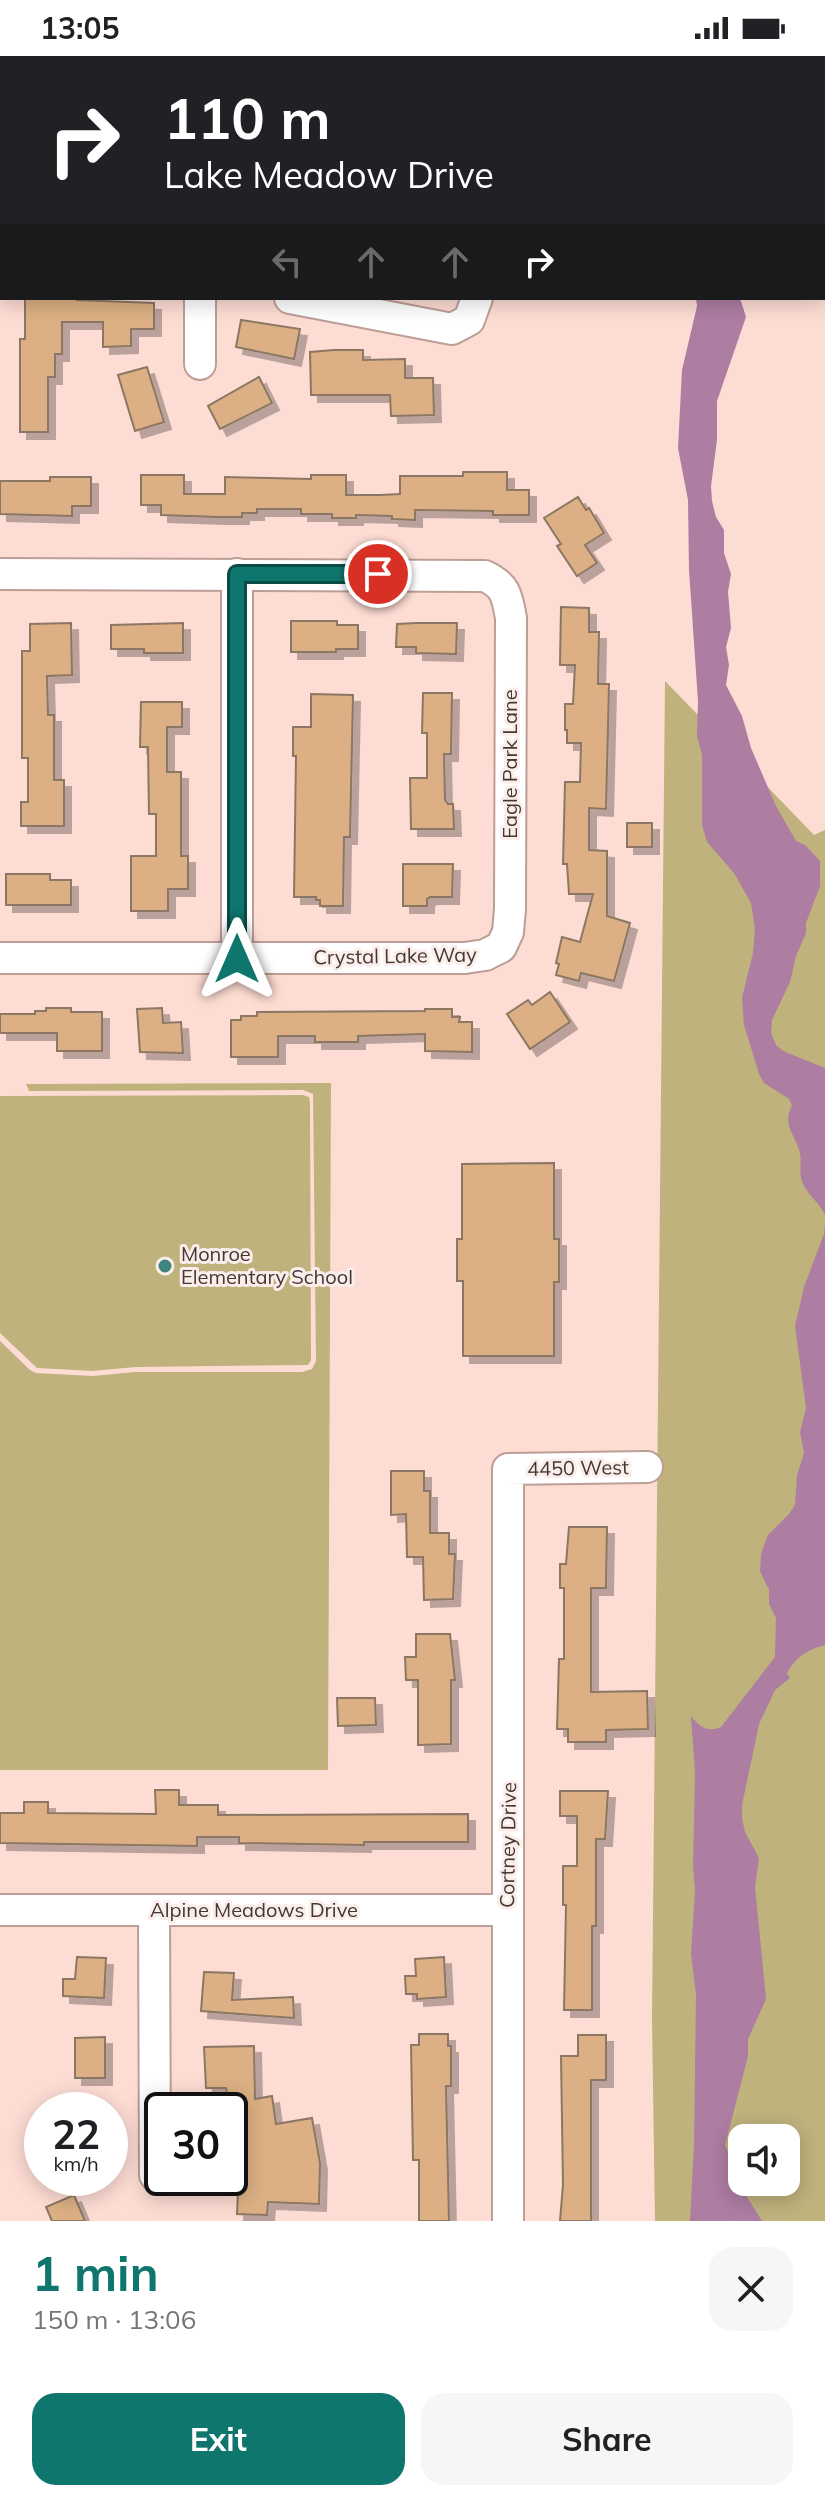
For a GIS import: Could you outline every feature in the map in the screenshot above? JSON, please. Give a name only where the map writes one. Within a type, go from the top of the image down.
[{"type":"street","points":[[200,300],[200,364]]},
{"type":"street","points":[[300,300],[452,329],[469,320],[476,300]]},
{"type":"street","points":[[0,574],[237,574],[237,959]]},
{"type":"street","name":"Eagle Park Lane","points":[[237,574],[463,574],[485,576],[499,582],[508,598],[511,618],[510,909],[508,932],[501,947]]},
{"type":"street","name":"Crystal Lake Way","points":[[0,958],[465,958],[485,955],[501,947]]},
{"type":"street","name":"4450 West","points":[[508,1469],[647,1467]]},
{"type":"street","name":"Cortney Drive","points":[[508,1469],[508,2221]]},
{"type":"street","name":"Alpine Meadows Drive","points":[[0,1910],[508,1910]]},
{"type":"street","points":[[154,1910],[155,2092]]},
{"type":"shaded area","points":[[696,300],[741,300],[746,317],[717,401],[717,440],[711,486],[716,517],[724,530],[724,553],[731,574],[728,592],[731,628],[726,647],[729,665],[726,685],[742,716],[751,748],[776,806],[796,841],[805,845],[820,861],[820,886],[790,982],[772,1020],[771,1033],[776,1045],[783,1051],[825,1068],[825,1215],[802,1180],[800,1153],[788,1119],[792,1106],[789,1099],[764,1083],[744,1025],[742,998],[753,953],[755,929],[751,903],[734,873],[707,842],[702,825],[702,755],[697,736],[688,500],[678,448],[682,370]]},
{"type":"shaded area","points":[[665,681],[814,835],[825,830],[825,2221],[655,2221],[652,2019]]},
{"type":"shaded area","name":"Monroe Elementary School","points":[[331,1083],[328,1770],[0,1770],[0,1341],[36,1373],[93,1376],[135,1372],[302,1372],[312,1369],[316,1361],[313,1094],[303,1090],[29,1091],[26,1084]]},
{"type":"shaded area","points":[[0,1096],[309,1097],[310,1103],[311,1360],[308,1365],[135,1367],[93,1371],[37,1368],[0,1333]]},
{"type":"shaded area","points":[[825,1222],[825,1645],[798,1659],[787,1674],[790,1678],[775,1690],[759,1724],[742,1805],[745,1832],[759,1858],[755,1887],[766,1999],[748,2039],[748,2056],[725,2145],[728,2152],[728,2196],[747,2196],[762,2221],[690,2221],[696,1995],[691,1954],[695,1890],[695,1773],[691,1716],[704,1728],[721,1727],[775,1657],[776,1618],[760,1571],[761,1554],[768,1535],[795,1505],[797,1475],[804,1453],[800,1432],[806,1408],[795,1326],[804,1287],[824,1234]]},
{"type":"building","points":[[25,300],[154,303],[154,329],[131,329],[131,346],[103,347],[103,322],[62,322],[62,354],[55,354],[55,377],[48,377],[48,432],[20,432],[20,339],[25,339]]},
{"type":"building","points":[[241,320],[300,329],[294,359],[236,347]]},
{"type":"building","points":[[363,350],[363,360],[405,359],[405,378],[433,378],[434,415],[391,416],[390,395],[311,395],[310,352]]},
{"type":"building","points":[[147,367],[164,422],[135,431],[118,375]]},
{"type":"building","points":[[259,377],[272,403],[220,429],[208,406]]},
{"type":"building","points":[[463,472],[507,472],[507,490],[529,490],[529,515],[493,515],[493,511],[415,510],[415,520],[356,515],[356,518],[332,518],[332,514],[301,514],[301,509],[257,509],[257,513],[242,513],[242,517],[218,517],[161,515],[161,505],[141,505],[141,475],[184,475],[184,494],[225,494],[225,477],[311,479],[311,475],[346,475],[346,495],[380,495],[400,494],[400,476],[463,476]]},
{"type":"building","points":[[50,477],[91,477],[91,506],[72,506],[72,516],[0,514],[0,481],[50,481]]},
{"type":"building","points":[[578,497],[586,510],[589,508],[604,533],[585,545],[597,563],[577,576],[557,546],[561,544],[544,518]]},
{"type":"building","points":[[561,607],[589,608],[589,632],[599,632],[598,684],[609,684],[606,809],[589,808],[589,850],[607,851],[607,916],[630,923],[614,981],[581,973],[579,981],[556,975],[562,937],[580,942],[593,894],[569,894],[567,864],[563,864],[565,782],[580,782],[581,743],[567,743],[565,730],[565,704],[573,704],[575,665],[560,665]]},
{"type":"building","points":[[291,621],[337,621],[337,625],[358,625],[358,649],[291,652]]},
{"type":"building","points":[[71,623],[72,675],[47,676],[48,715],[54,715],[54,780],[64,780],[64,826],[21,826],[21,802],[28,802],[28,758],[22,758],[22,651],[30,651],[30,624]]},
{"type":"building","points":[[183,623],[183,653],[111,649],[111,625]]},
{"type":"building","points":[[457,623],[456,654],[416,653],[416,647],[396,647],[397,624]]},
{"type":"building","points":[[423,693],[452,693],[451,754],[444,754],[445,800],[453,804],[454,829],[411,829],[410,778],[427,778],[427,733],[422,733]]},
{"type":"building","points":[[311,694],[353,695],[350,837],[344,837],[343,906],[320,906],[320,900],[316,897],[294,897],[296,756],[293,756],[293,727],[311,727]]},
{"type":"building","points":[[141,702],[182,702],[182,727],[167,727],[167,772],[181,772],[181,856],[188,856],[188,889],[168,889],[168,911],[131,911],[131,856],[156,856],[156,814],[149,814],[148,747],[140,747]]},
{"type":"building","points":[[627,823],[652,823],[652,847],[627,847]]},
{"type":"building","points":[[403,864],[453,864],[452,897],[430,897],[427,906],[403,906]]},
{"type":"building","points":[[6,874],[50,874],[50,880],[71,880],[71,905],[6,905]]},
{"type":"building","points":[[550,992],[570,1022],[530,1049],[507,1014],[528,1000],[532,1005]]},
{"type":"building","points":[[46,1008],[102,1012],[102,1051],[57,1051],[57,1033],[0,1033],[0,1014],[35,1014],[35,1011],[46,1011]]},
{"type":"building","points":[[162,1008],[163,1023],[181,1022],[183,1053],[140,1052],[137,1009]]},
{"type":"building","points":[[452,1009],[452,1017],[460,1017],[459,1022],[472,1022],[472,1052],[425,1051],[425,1034],[358,1036],[358,1042],[315,1042],[315,1036],[278,1036],[278,1057],[231,1057],[231,1020],[241,1020],[241,1016],[257,1016],[257,1012]]},
{"type":"building","points":[[554,1163],[554,1239],[559,1239],[559,1282],[554,1282],[554,1356],[463,1356],[463,1281],[457,1281],[457,1239],[462,1239],[462,1164]]},
{"type":"building","points":[[391,1471],[424,1471],[424,1491],[430,1491],[430,1533],[449,1533],[449,1554],[455,1554],[453,1599],[424,1600],[423,1557],[407,1557],[406,1514],[391,1515]]},
{"type":"building","points":[[569,1527],[607,1527],[606,1588],[591,1588],[591,1692],[647,1691],[648,1729],[606,1730],[606,1742],[568,1742],[568,1729],[557,1729],[559,1659],[564,1659],[564,1588],[560,1588],[560,1564],[566,1564]]},
{"type":"building","points":[[416,1634],[450,1634],[455,1680],[451,1680],[451,1744],[418,1745],[418,1680],[406,1680],[405,1657],[416,1657]]},
{"type":"building","points":[[337,1698],[375,1698],[376,1725],[338,1726]]},
{"type":"building","points":[[155,1790],[179,1790],[179,1805],[218,1805],[218,1815],[468,1814],[468,1842],[364,1842],[364,1845],[239,1843],[239,1837],[197,1837],[197,1846],[0,1843],[0,1813],[24,1813],[24,1802],[48,1802],[48,1813],[156,1814]]},
{"type":"building","points":[[560,1791],[608,1791],[605,1839],[596,1839],[592,2010],[564,2010],[566,1905],[563,1905],[563,1866],[577,1866],[577,1816],[560,1816]]},
{"type":"building","points":[[77,1957],[106,1958],[104,1998],[63,1996],[63,1979],[75,1979]]},
{"type":"building","points":[[444,1957],[446,1997],[417,1999],[417,1994],[406,1994],[405,1976],[416,1976],[415,1959]]},
{"type":"building","points":[[204,1972],[234,1973],[232,2000],[293,1997],[294,2018],[201,2011]]},
{"type":"building","points":[[419,2034],[448,2034],[448,2046],[451,2046],[451,2086],[446,2086],[449,2221],[419,2221],[419,2160],[413,2160],[411,2045],[419,2045]]},
{"type":"building","points":[[578,2035],[606,2035],[606,2080],[591,2080],[591,2221],[560,2221],[563,2185],[561,2056],[578,2056]]},
{"type":"building","points":[[105,2037],[105,2078],[75,2078],[75,2038]]},
{"type":"building","points":[[254,2046],[255,2099],[272,2096],[276,2124],[312,2118],[320,2163],[319,2204],[268,2202],[267,2215],[237,2214],[238,2196],[248,2196],[248,2092],[206,2088],[204,2047]]},
{"type":"building","points":[[74,2196],[85,2221],[52,2221],[46,2207]]},
{"type":"place","name":"Monroe Elementary School","points":[[165,1266]]},
{"type":"route","points":[[237,959],[237,574],[378,574]]}]
